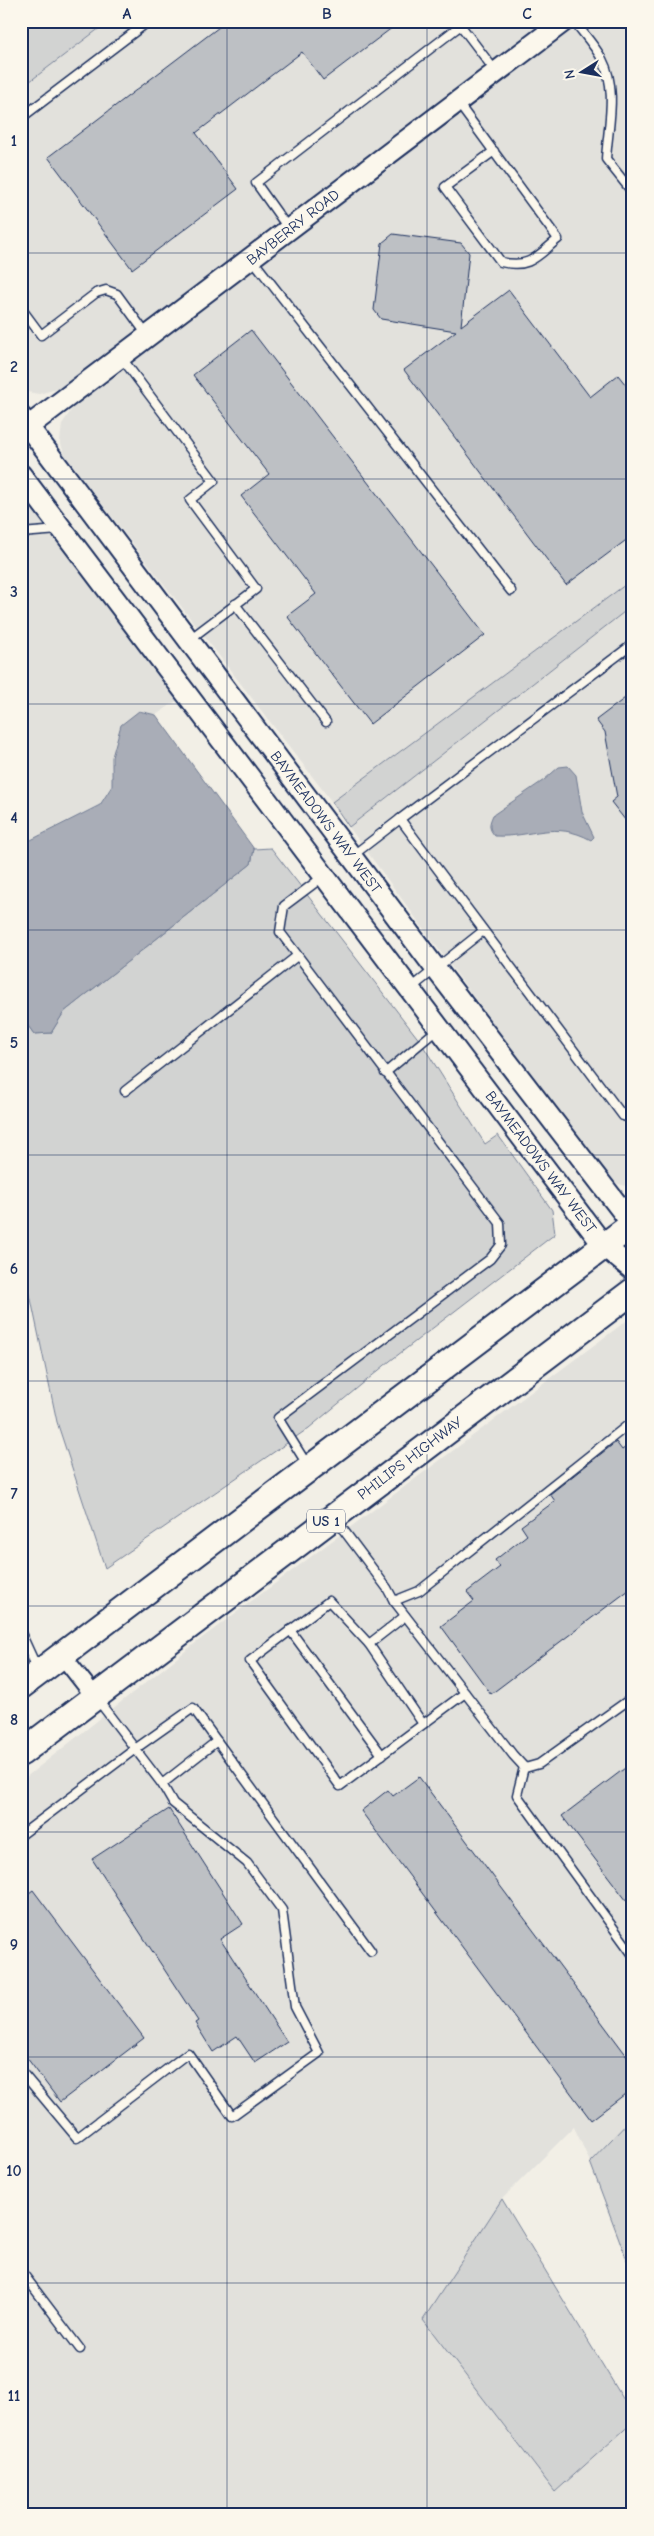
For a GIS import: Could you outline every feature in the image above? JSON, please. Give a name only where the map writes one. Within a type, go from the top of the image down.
[{"type":"main road","points":[[30,1679],[633,1224]]},
{"type":"main road","name":"PHILIPS HIGHWAY","points":[[21,1753],[633,1291]]},
{"type":"street","name":"BAYBERRY ROAD","points":[[24,425],[252,259],[564,21]]},
{"type":"street","name":"BAYMEADOWS WAY WEST","points":[[24,425],[436,969],[633,1224]]},
{"type":"street","name":"BAYMEADOWS WAY WEST","points":[[21,475],[604,1246],[633,1270]]},
{"type":"street","points":[[62,1655],[95,1697]]},
{"type":"lane","points":[[21,118],[149,21]]},
{"type":"lane","points":[[574,21],[602,58],[611,90],[606,159],[633,193]]},
{"type":"lane","points":[[289,229],[256,183],[459,23],[496,72]]},
{"type":"lane","points":[[457,102],[494,151],[558,239],[529,262],[517,266],[501,262],[446,187],[494,151]]},
{"type":"lane","points":[[252,259],[511,591]]},
{"type":"lane","points":[[21,308],[41,335],[96,293],[106,290],[117,294],[147,335]]},
{"type":"lane","points":[[120,356],[214,481],[190,500],[256,589],[188,640]]},
{"type":"lane","points":[[21,532],[63,530]]},
{"type":"lane","points":[[235,604],[326,722]]},
{"type":"lane","points":[[352,856],[633,644]]},
{"type":"lane","points":[[400,819],[623,1116],[633,1119]]},
{"type":"lane","points":[[309,1468],[278,1418],[490,1259],[501,1245],[500,1223],[280,932],[284,906],[324,876]]},
{"type":"lane","points":[[410,989],[483,931]]},
{"type":"lane","points":[[125,1091],[297,956]]},
{"type":"lane","points":[[385,1072],[440,1028]]},
{"type":"lane","points":[[394,1601],[419,1591],[633,1421]]},
{"type":"lane","points":[[333,1516],[387,1588],[405,1616],[513,1756],[524,1767]]},
{"type":"lane","points":[[423,1724],[369,1644],[329,1601],[250,1661],[340,1786],[465,1694]]},
{"type":"lane","points":[[369,1644],[405,1616]]},
{"type":"lane","points":[[290,1630],[382,1755]]},
{"type":"lane","points":[[21,1632],[30,1679]]},
{"type":"lane","points":[[21,2072],[77,2138],[188,2053],[232,2116],[320,2053],[295,2007],[282,1910],[248,1863],[173,1802],[162,1784],[95,1697]]},
{"type":"lane","points":[[524,1767],[539,1764],[633,1697]]},
{"type":"lane","points":[[21,1835],[135,1749],[194,1708],[371,1951]]},
{"type":"lane","points":[[162,1784],[217,1741]]},
{"type":"lane","points":[[524,1767],[518,1795],[633,1955]]},
{"type":"lane","points":[[21,2271],[80,2349]]},
{"type":"shaded area","points":[[27,21],[109,21],[21,88],[21,26]]},
{"type":"shaded area","points":[[109,21],[547,21],[60,388],[39,394],[21,391],[21,88]]},
{"type":"shaded area","points":[[582,21],[633,21],[633,579],[332,802],[65,456],[60,441],[62,424],[76,403]]},
{"type":"shaded area","points":[[21,494],[178,700],[156,715],[139,711],[111,769],[112,786],[100,805],[21,845]]},
{"type":"shaded area","points":[[633,579],[633,605],[349,827],[332,802]]},
{"type":"shaded area","points":[[633,605],[633,1188],[615,1183],[605,1176],[349,827]]},
{"type":"shaded area","points":[[139,711],[156,715],[254,849],[251,864],[64,1012],[51,1033],[34,1034],[21,1016],[24,987],[21,976],[21,845],[100,805],[112,786],[112,757],[121,725]]},
{"type":"shaded area","points":[[568,766],[576,775],[582,812],[594,837],[591,840],[578,834],[554,830],[495,836],[490,826],[493,815],[544,780],[559,767]]},
{"type":"shaded area","points":[[271,848],[420,1041],[485,1144],[498,1135],[552,1210],[555,1234],[390,1361],[309,1428],[105,1568],[57,1422],[21,1252],[21,1016],[34,1034],[51,1033],[64,1012],[251,864],[254,849]]},
{"type":"shaded area","points":[[633,1316],[633,2117],[590,2162],[574,2127],[502,2199],[423,2320],[555,2492],[633,2422],[633,2515],[21,2515],[21,1781],[202,1638]]},
{"type":"shaded area","points":[[633,2117],[633,2276],[590,2162]]},
{"type":"shaded area","points":[[502,2199],[633,2415],[633,2422],[555,2492],[423,2320]]},
{"type":"building","points":[[227,21],[401,21],[323,80],[302,52],[196,133],[238,189],[132,269],[48,157]]},
{"type":"building","points":[[393,234],[461,243],[469,253],[461,326],[509,290],[590,397],[618,375],[633,394],[633,535],[566,585],[404,370],[456,331],[381,319],[374,310],[382,243]]},
{"type":"building","points":[[251,330],[485,635],[370,724],[287,616],[316,594],[241,496],[269,474],[193,375]]},
{"type":"building","points":[[633,692],[633,830],[611,802],[617,797],[605,732],[596,720]]},
{"type":"building","points":[[616,1442],[622,1450],[633,1442],[633,1587],[491,1694],[441,1626],[474,1601],[467,1592],[500,1567],[495,1560],[527,1535],[521,1526],[555,1501],[550,1494]]},
{"type":"building","points":[[633,1762],[633,1909],[562,1816]]},
{"type":"building","points":[[419,1777],[633,2064],[633,2088],[591,2120],[361,1811],[388,1790],[393,1796]]},
{"type":"building","points":[[169,1809],[243,1924],[220,1939],[287,2042],[255,2063],[237,2036],[213,2052],[195,2023],[198,2021],[92,1859]]},
{"type":"building","points":[[33,1890],[144,2038],[60,2102],[21,2050],[21,1899]]}]
